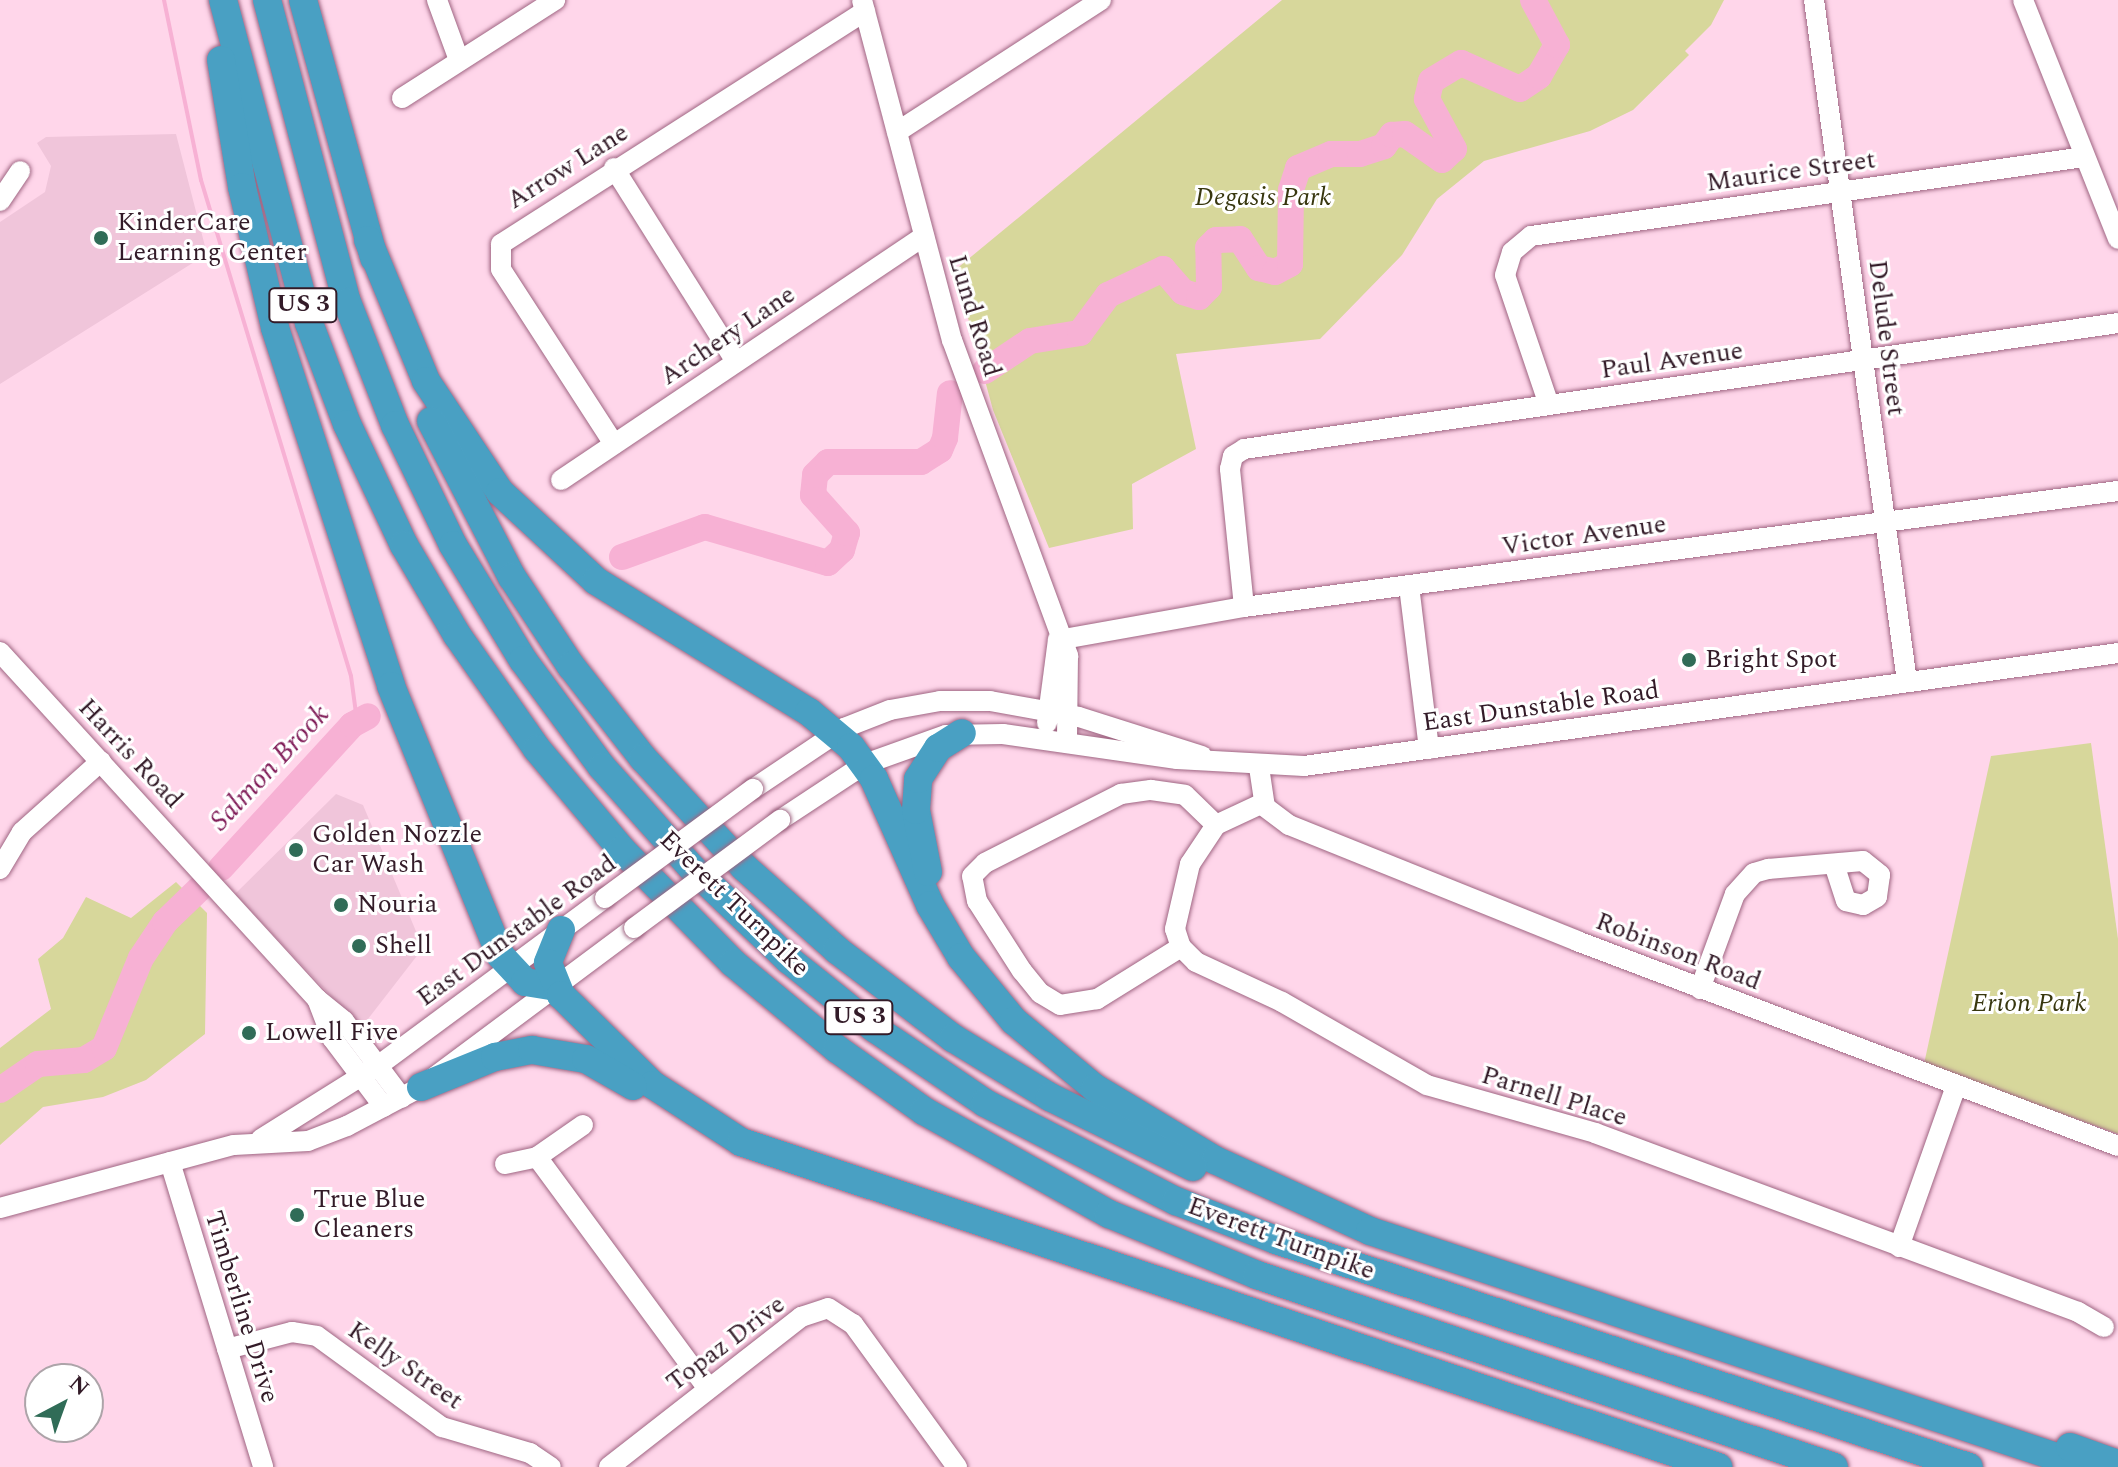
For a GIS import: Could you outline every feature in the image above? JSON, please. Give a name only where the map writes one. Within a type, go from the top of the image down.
[{"type":"highway","points":[[211,0],[242,187],[286,364],[398,705],[509,968],[530,984],[555,987]]},
{"type":"highway","name":"Everett Turnpike","points":[[223,0],[309,323],[398,533],[457,635],[537,749],[632,861],[733,963],[826,1041],[924,1111],[1014,1166],[1122,1220],[1308,1293],[1834,1467]]},
{"type":"highway","name":"Everett Turnpike","points":[[267,0],[347,302],[395,425],[453,545],[523,660],[602,767],[674,849],[789,960],[874,1028],[985,1103],[1176,1201],[1276,1240],[1969,1467]]},
{"type":"highway","points":[[303,0],[368,240],[424,406],[512,577],[607,713],[744,867],[886,990],[1021,1080],[1193,1167],[1370,1231],[2087,1467]]},
{"type":"highway","points":[[368,240],[405,336],[439,406],[471,456],[518,513],[608,590],[836,732],[865,764],[930,905],[979,981],[1054,1057],[1121,1105],[1237,1171],[1370,1231]]},
{"type":"highway","points":[[962,733],[927,761],[915,802],[931,883],[979,981]]},
{"type":"highway","points":[[561,930],[548,958],[555,987],[629,1064],[712,1128]]},
{"type":"highway","points":[[402,1097],[509,1053],[558,1051],[596,1063],[669,1111],[888,1194],[1718,1467]]},
{"type":"highway","points":[[1829,1380],[2118,1464]]},
{"type":"street","points":[[437,0],[459,60]]},
{"type":"street","points":[[402,98],[555,0]]},
{"type":"street","points":[[897,132],[1101,0]]},
{"type":"street","name":"Delude Street","points":[[1814,0],[1907,682]]},
{"type":"street","points":[[2023,0],[2118,239]]},
{"type":"street","name":"Lund Road","points":[[863,6],[960,363],[1058,640],[1069,663],[1069,715],[1057,740]]},
{"type":"street","name":"Arrow Lane","points":[[614,444],[498,259],[507,236],[863,6]]},
{"type":"street","name":"Maurice Street","points":[[1549,405],[1506,282],[1512,252],[1540,233],[2084,157]]},
{"type":"street","points":[[614,168],[736,362]]},
{"type":"street","points":[[0,201],[20,171]]},
{"type":"street","name":"Archery Lane","points":[[561,480],[924,236]]},
{"type":"street","name":"Paul Avenue","points":[[1244,607],[1230,474],[1235,454],[1253,447],[2118,323]]},
{"type":"street","name":"Victor Avenue","points":[[1058,640],[1244,607],[2118,491]]},
{"type":"street","points":[[1409,586],[1429,749]]},
{"type":"street","name":"Lund Road","points":[[1057,740],[1047,711],[1058,640]]},
{"type":"street","name":"Harris Road","points":[[0,652],[317,999],[326,1028],[402,1097]]},
{"type":"street","name":"East Dunstable Road","points":[[0,1208],[261,1139],[308,1141],[402,1097],[780,820],[865,764],[914,742],[962,733],[1057,740],[1259,767],[1304,766],[2118,653]]},
{"type":"street","name":"East Dunstable Road","points":[[261,1139],[370,1070],[753,789],[836,732],[890,710],[940,701],[990,701],[1069,715],[1164,740],[1208,760]]},
{"type":"street","points":[[0,869],[22,832],[101,761]]},
{"type":"street","points":[[1216,825],[1195,800],[1172,792],[1128,792],[1094,804],[985,863],[972,876],[977,901],[1022,971],[1060,1005],[1097,999],[1181,947],[1175,925],[1182,887],[1197,849],[1216,825],[1263,803],[1259,767]]},
{"type":"street","name":"Robinson Road","points":[[1263,803],[1289,825],[1700,989],[2118,1146]]},
{"type":"street","points":[[1700,989],[1735,894],[1748,877],[1768,869],[1834,864]]},
{"type":"street","name":"Parnell Place","points":[[1181,947],[1207,969],[1282,1002],[1427,1085],[1595,1133],[2078,1312],[2104,1327]]},
{"type":"street","points":[[1899,1247],[1956,1086]]},
{"type":"street","points":[[505,1164],[537,1157],[583,1125]]},
{"type":"street","points":[[537,1157],[708,1389]]},
{"type":"street","name":"Timberline Drive","points":[[170,1162],[263,1467]]},
{"type":"street","name":"Topaz Drive","points":[[609,1467],[801,1317],[818,1309],[837,1311],[853,1324],[957,1467]]},
{"type":"street","name":"Kelly Street","points":[[227,1349],[292,1332],[317,1336],[442,1427],[530,1453],[551,1467]]},
{"type":"shaded area","name":"KinderCare Learning Center","points":[[176,134],[207,254],[0,384],[0,222],[45,192],[51,166],[37,143],[46,137]]},
{"type":"shaded area","points":[[336,794],[363,805],[423,948],[361,1028],[235,894]]},
{"type":"green space","name":"Degasis Park","points":[[1282,0],[1724,0],[1711,25],[1685,51],[1689,55],[1633,110],[1590,131],[1484,161],[1437,199],[1402,255],[1320,339],[1176,354],[1196,449],[1132,484],[1133,529],[1049,548],[993,410],[955,270]]},
{"type":"green space","name":"Erion Park","points":[[2091,743],[2118,939],[2118,1134],[1924,1064],[1991,756]]},
{"type":"green space","points":[[176,882],[207,913],[205,1034],[146,1080],[103,1097],[43,1107],[0,1145],[0,1048],[51,1009],[38,959],[63,938],[86,897],[131,918]]},
{"type":"waterway","points":[[164,0],[201,180],[351,676],[357,721]]},
{"type":"waterway","name":"Salmon Brook","points":[[985,371],[1030,341],[1080,333],[1108,295],[1163,269],[1183,292],[1199,297],[1209,287],[1208,248],[1216,240],[1240,239],[1259,268],[1275,272],[1290,264],[1291,190],[1298,168],[1331,154],[1360,154],[1384,146],[1392,135],[1405,134],[1442,160],[1454,149],[1427,99],[1431,81],[1461,63],[1520,89],[1539,76],[1557,45],[1533,0]]},
{"type":"waterway","name":"Salmon Brook","points":[[622,557],[705,527],[828,563],[842,550],[847,533],[813,495],[815,475],[828,462],[921,462],[940,450],[945,438],[950,393]]},
{"type":"waterway","name":"Salmon Brook","points":[[221,868],[352,725],[368,716]]},
{"type":"waterway","name":"Salmon Brook","points":[[0,1090],[38,1064],[84,1060],[104,1048],[141,958],[165,922],[199,889]]},
{"type":"place","name":"KinderCare Learning Center","points":[[101,238]]},
{"type":"place","name":"Bright Spot","points":[[1689,660]]},
{"type":"place","name":"Golden Nozzle Car Wash","points":[[296,850]]},
{"type":"place","name":"Nouria","points":[[341,905]]},
{"type":"place","name":"Shell","points":[[359,946]]},
{"type":"place","name":"Lowell Five","points":[[249,1033]]},
{"type":"place","name":"True Blue Cleaners","points":[[297,1215]]}]
